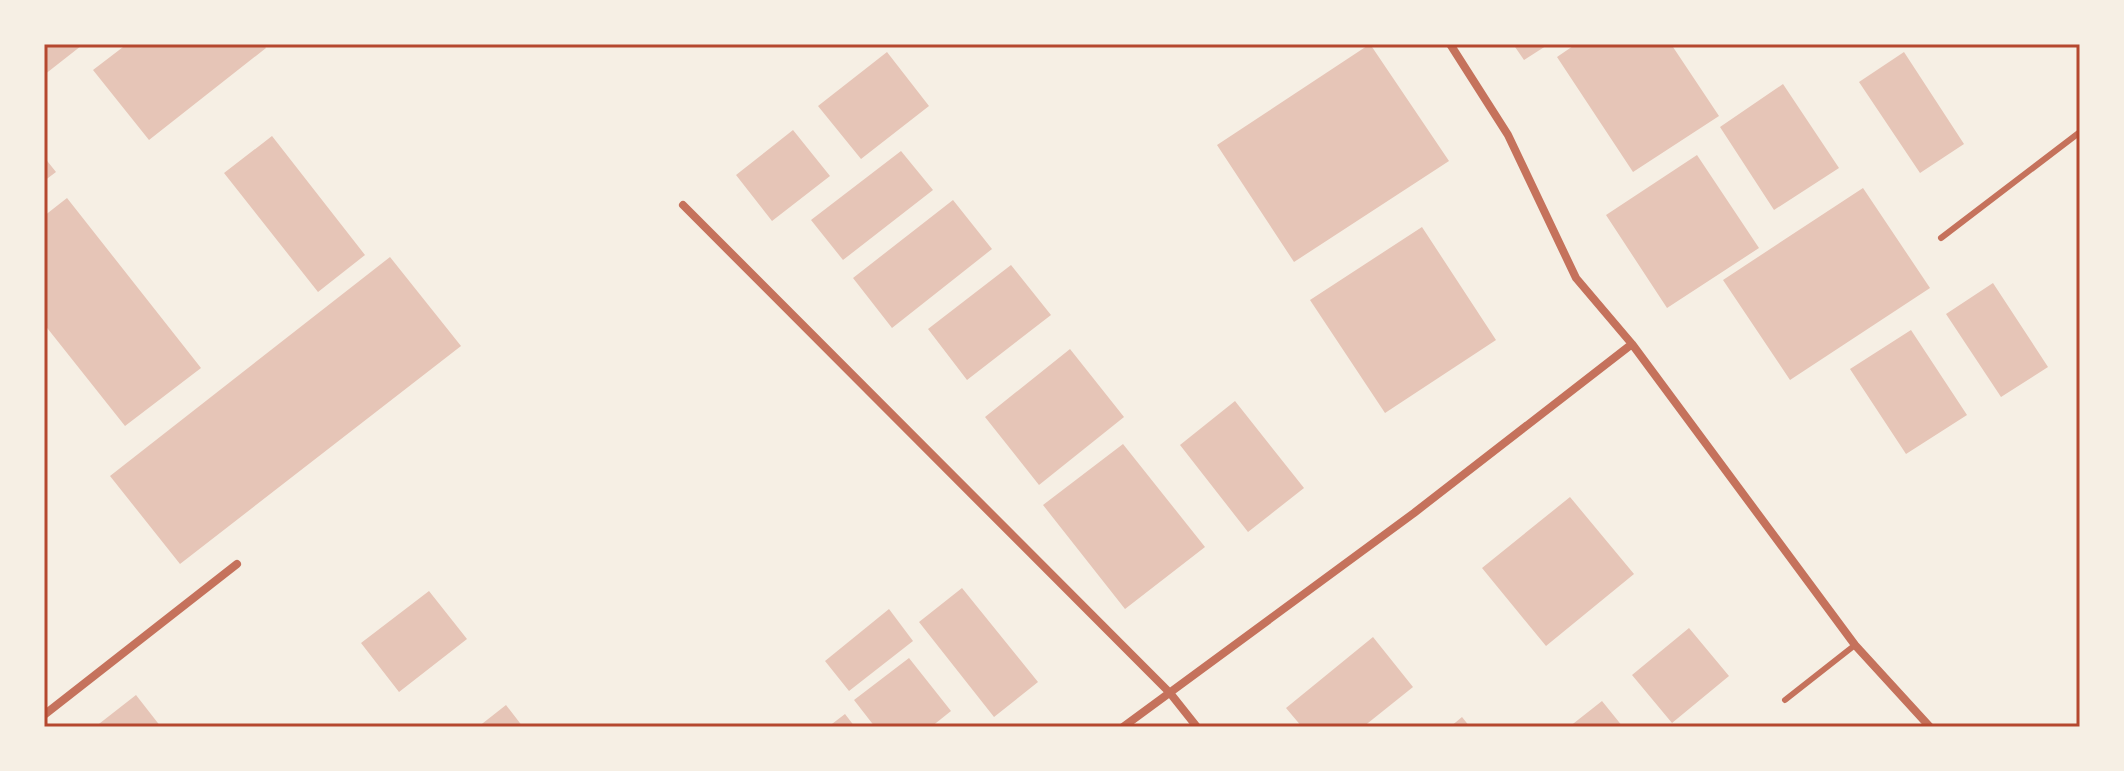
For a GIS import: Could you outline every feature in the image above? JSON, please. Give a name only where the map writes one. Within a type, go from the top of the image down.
[{"type":"street","points":[[1450,44],[1508,135],[1576,278],[1632,344],[1855,645],[1930,727]]},
{"type":"street","points":[[683,205],[1170,693],[1197,727]]},
{"type":"street","points":[[1123,727],[1414,513],[1632,344]]},
{"type":"street","points":[[44,715],[237,564]]},
{"type":"lane","points":[[1941,238],[2080,132]]},
{"type":"lane","points":[[1785,700],[1855,645]]},
{"type":"building","points":[[44,44],[79,44],[81,46],[44,75]]},
{"type":"building","points":[[127,44],[263,44],[266,48],[149,140],[93,70]]},
{"type":"building","points":[[1370,44],[1449,161],[1294,262],[1217,145]]},
{"type":"building","points":[[1513,44],[1549,44],[1524,60]]},
{"type":"building","points":[[1576,44],[1671,44],[1719,116],[1633,172],[1557,57]]},
{"type":"building","points":[[887,52],[929,106],[861,159],[818,106]]},
{"type":"building","points":[[1904,52],[1964,144],[1920,173],[1859,82]]},
{"type":"building","points":[[1783,84],[1839,168],[1774,210],[1720,127]]},
{"type":"building","points":[[793,130],[830,176],[772,221],[736,175]]},
{"type":"building","points":[[272,136],[365,255],[318,292],[224,173]]},
{"type":"building","points":[[901,151],[933,190],[843,260],[811,220]]},
{"type":"building","points":[[1697,155],[1759,248],[1667,308],[1606,215]]},
{"type":"building","points":[[44,157],[56,172],[44,181]]},
{"type":"building","points":[[1863,188],[1930,288],[1790,380],[1723,280]]},
{"type":"building","points":[[67,198],[201,368],[125,426],[44,324],[44,216]]},
{"type":"building","points":[[953,200],[992,249],[892,328],[853,278]]},
{"type":"building","points":[[1422,227],[1496,340],[1385,413],[1310,300]]},
{"type":"building","points":[[390,257],[461,346],[180,564],[110,476]]},
{"type":"building","points":[[1011,265],[1051,315],[967,380],[928,329]]},
{"type":"building","points":[[1993,283],[2048,367],[2001,397],[1946,314]]},
{"type":"building","points":[[1911,330],[1967,415],[1906,454],[1850,369]]},
{"type":"building","points":[[1070,349],[1124,417],[1039,485],[985,417]]},
{"type":"building","points":[[1235,401],[1304,488],[1248,532],[1180,445]]},
{"type":"building","points":[[1123,444],[1205,547],[1125,609],[1043,505]]},
{"type":"building","points":[[1570,497],[1634,574],[1546,646],[1482,568]]},
{"type":"building","points":[[962,588],[1038,682],[994,717],[919,622]]},
{"type":"building","points":[[429,591],[467,639],[399,692],[361,643]]},
{"type":"building","points":[[889,609],[913,641],[849,691],[825,661]]},
{"type":"building","points":[[1689,628],[1729,676],[1672,723],[1632,675]]},
{"type":"building","points":[[1373,637],[1413,687],[1363,727],[1302,727],[1286,708]]},
{"type":"building","points":[[909,658],[951,711],[931,727],[875,727],[854,700]]},
{"type":"building","points":[[136,695],[161,727],[95,727]]},
{"type":"building","points":[[1602,701],[1623,727],[1569,727]]},
{"type":"building","points":[[506,705],[523,727],[478,727]]},
{"type":"building","points":[[845,714],[855,727],[828,727]]},
{"type":"building","points":[[1462,717],[1470,727],[1450,727]]}]
